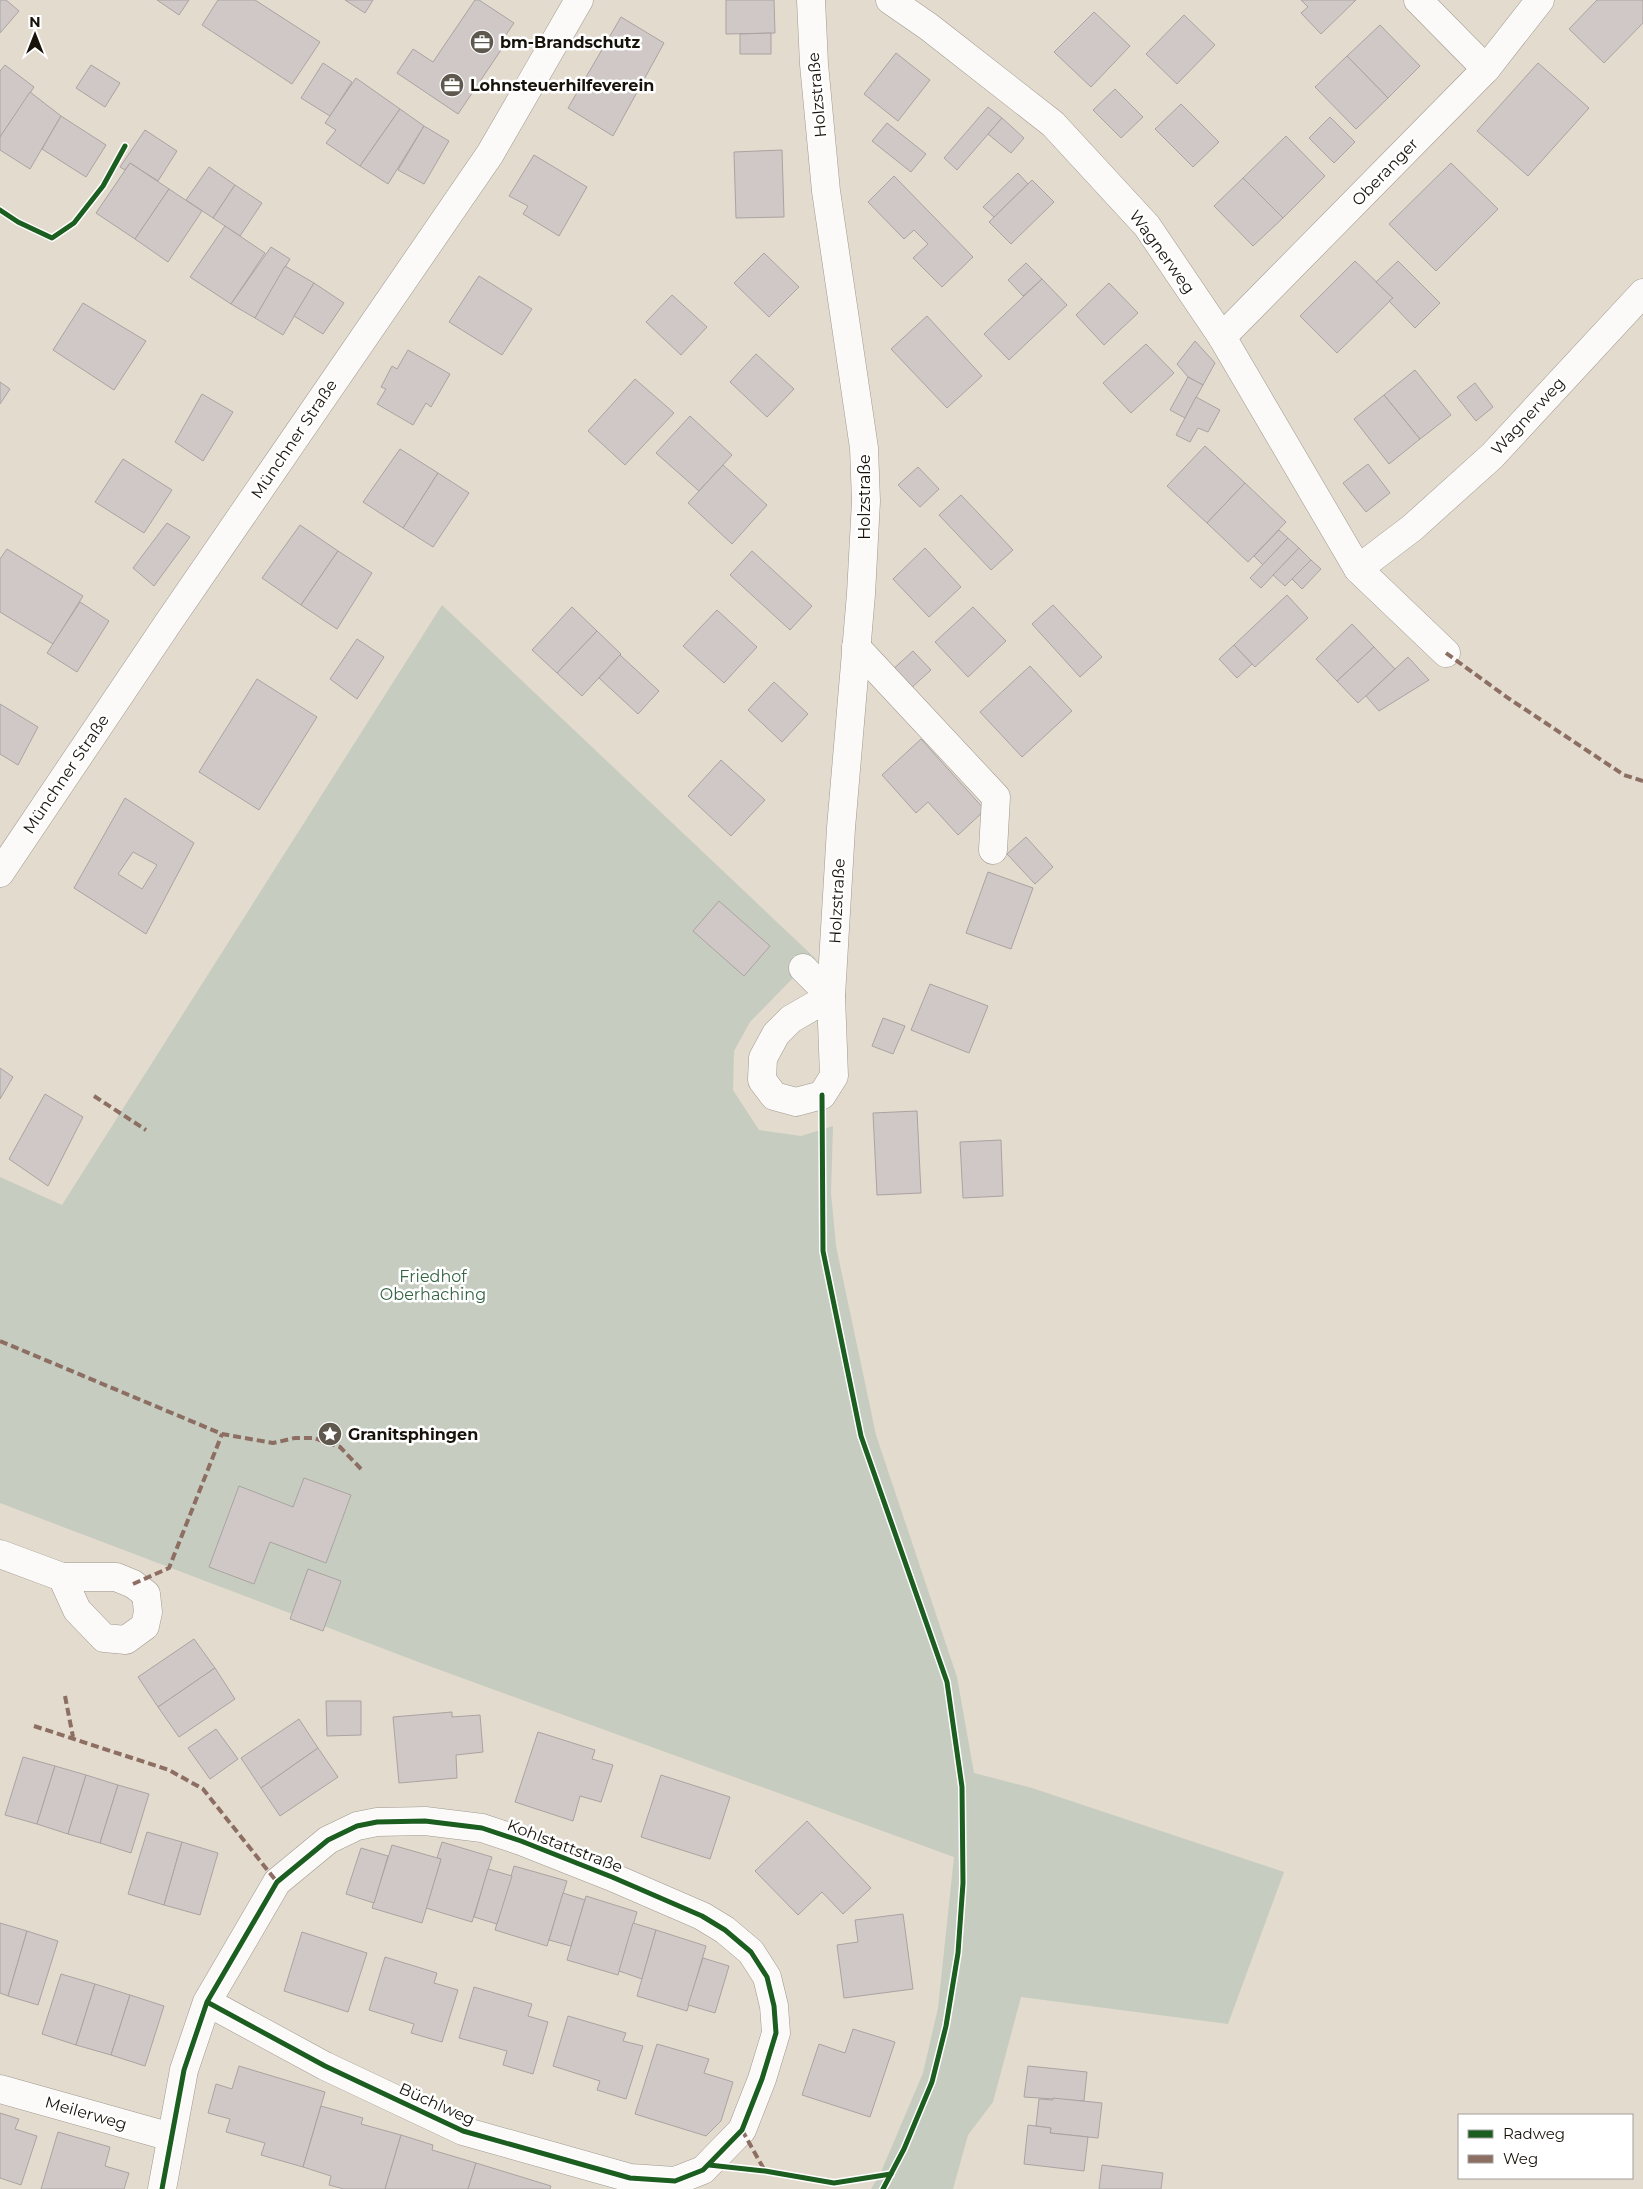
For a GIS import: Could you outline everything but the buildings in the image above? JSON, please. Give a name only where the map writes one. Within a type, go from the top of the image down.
[{"type":"street","name":"Münchner Straße","points":[[0,872],[100,722],[490,154],[579,0]]},
{"type":"street","name":"Holzstraße","points":[[803,968],[831,996],[841,828],[866,501],[864,448],[826,191],[811,0]]},
{"type":"street","name":"Wagnerweg","points":[[890,0],[929,27],[1053,124],[1147,226],[1222,337],[1358,569],[1446,653]]},
{"type":"street","points":[[1418,0],[1486,69]]},
{"type":"street","name":"Oberanger","points":[[1222,337],[1486,69],[1540,0]]},
{"type":"street","name":"Wagnerweg","points":[[1358,569],[1412,528],[1492,456],[1643,293]]},
{"type":"street","points":[[856,647],[996,797],[993,850]]},
{"type":"street","points":[[0,1554],[62,1577]]},
{"type":"street","name":"Kohlstattstraße","points":[[162,2189],[184,2070],[207,2002],[277,1882],[328,1840],[357,1826],[377,1822],[425,1821],[482,1828],[521,1841],[612,1877],[702,1916],[725,1930],[751,1952],[768,1977],[774,2006],[776,2033],[762,2079],[742,2130],[702,2170],[675,2181]]},
{"type":"street","name":"Büchlweg","points":[[207,2002],[325,2066],[463,2131],[630,2178],[675,2181]]},
{"type":"street","name":"Meilerweg","points":[[0,2089],[171,2137]]},
{"type":"green space","name":"Friedhof Oberhaching","points":[[442,605],[816,959],[794,977],[750,1022],[734,1051],[733,1090],[759,1130],[801,1136],[833,1126],[831,1193],[836,1246],[876,1435],[957,1677],[974,1773],[1032,1788],[1284,1872],[1228,2024],[1021,1997],[993,2102],[968,2135],[953,2189],[871,2189],[881,2172],[923,2073],[938,2008],[954,1857],[421,1663],[0,1503],[0,1177],[62,1205]]},
{"type":"marked path","points":[[1446,653],[1508,698],[1624,775],[1643,781]]},
{"type":"marked path","points":[[94,1096],[146,1130]]},
{"type":"marked path","points":[[0,1341],[222,1434],[273,1443],[295,1438],[314,1438],[340,1447],[361,1469]]},
{"type":"marked path","points":[[133,1584],[169,1568],[222,1434]]},
{"type":"marked path","points":[[65,1696],[73,1737]]},
{"type":"marked path","points":[[34,1726],[169,1770],[203,1789],[277,1882]]},
{"type":"marked path","points":[[742,2130],[765,2171]]},
{"type":"cycle path","points":[[0,210],[18,222],[52,238],[74,223],[103,186],[125,146]]},
{"type":"cycle path","points":[[822,1095],[823,1251],[861,1436],[947,1682],[962,1787],[963,1883],[958,1953],[946,2026],[932,2082],[904,2149],[883,2189]]},
{"type":"cycle path","points":[[162,2189],[184,2070],[207,2002],[277,1882],[328,1840],[357,1826],[377,1822],[425,1821],[482,1828],[521,1841],[612,1877],[702,1916],[725,1930],[751,1952],[767,1977],[774,2006],[776,2033],[762,2079],[742,2130],[703,2170],[675,2181],[630,2178],[463,2131],[325,2066],[207,2002]]},
{"type":"cycle path","points":[[709,2165],[765,2171],[834,2183],[891,2174]]},
{"type":"place","name":"bm-Brandschutz","points":[[482,42]]},
{"type":"place","name":"Lohnsteuerhilfeverein","points":[[452,85]]},
{"type":"place","name":"Granitsphingen","points":[[330,1434]]}]
